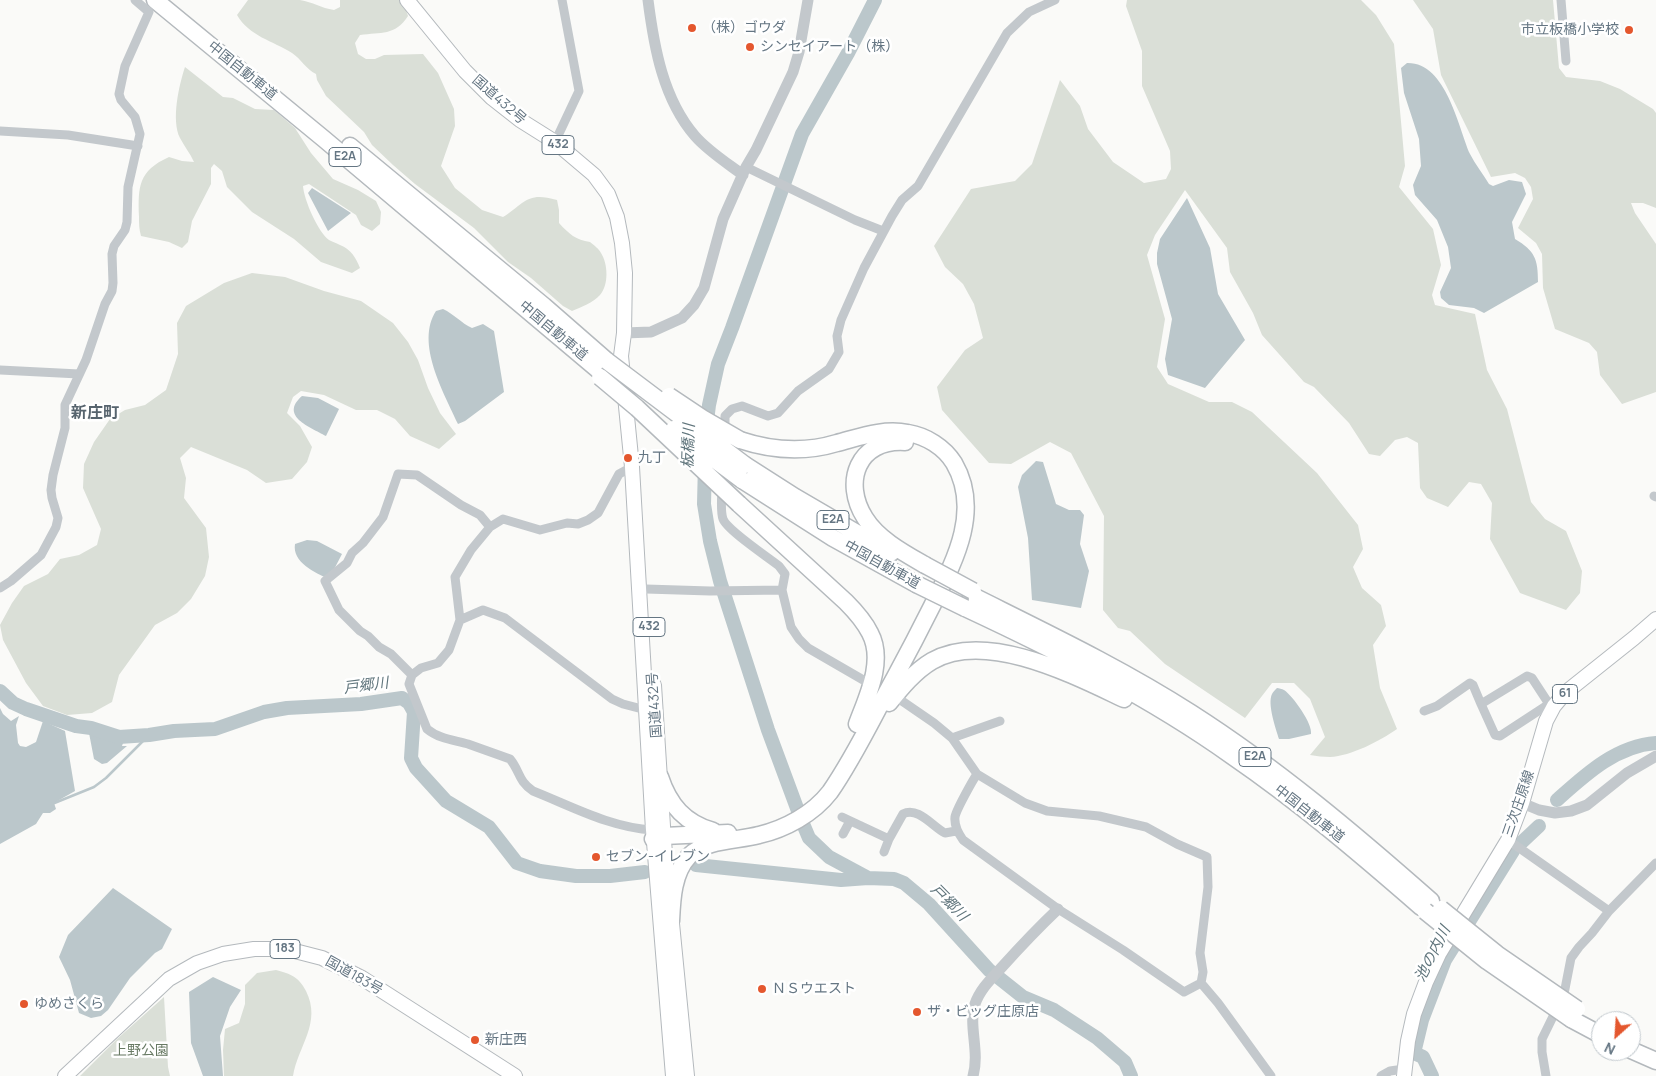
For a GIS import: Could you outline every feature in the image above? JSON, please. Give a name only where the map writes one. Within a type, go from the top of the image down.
[{"type":"highway","name":"中国自動車道","points":[[155,0],[324,139],[539,311]]},
{"type":"highway","name":"中国自動車道","points":[[173,0],[605,367],[744,473],[843,526],[921,573],[1060,640],[1146,686],[1190,713],[1239,746],[1321,807],[1428,906]]},
{"type":"highway","points":[[605,367],[740,440],[775,449],[797,450],[816,448],[879,432],[907,432],[920,436],[943,450],[959,472],[966,500],[966,515],[956,557],[910,649],[862,727]]},
{"type":"highway","points":[[605,367],[637,408],[857,614],[871,635],[875,658],[875,669],[862,727]]},
{"type":"highway","points":[[658,837],[757,836],[792,818],[836,783],[891,664],[943,563],[952,540],[957,511],[951,477],[938,458],[917,445],[893,441],[872,449],[864,456],[854,480],[855,494],[866,519],[921,573]]},
{"type":"highway","name":"中国自動車道","points":[[970,598],[1022,635],[1128,690],[1232,755],[1428,906],[1497,954],[1591,1027]]},
{"type":"highway","points":[[862,727],[916,673],[932,661],[958,651],[974,649],[992,650],[1035,662],[1122,698],[1232,755]]},
{"type":"highway","points":[[660,777],[669,799],[680,814],[706,829],[727,837]]},
{"type":"highway","points":[[671,921],[675,884],[684,863],[696,851],[727,837]]},
{"type":"highway","name":"中国自動車道","points":[[1574,1014],[1591,1019]]},
{"type":"highway","points":[[1641,1043],[1656,1050]]},
{"type":"highway","points":[[1641,1055],[1656,1062]]},
{"type":"main road","name":"国道432号","points":[[407,0],[466,71],[492,98],[520,120],[555,142],[594,175],[608,194],[617,217],[625,273],[624,333],[621,356],[632,467],[646,710],[658,837],[674,1076]]},
{"type":"main road","name":"国道432号","points":[[624,333],[639,469],[660,777],[658,837],[671,921],[687,1076]]},
{"type":"main road","name":"三次庄原線","points":[[1404,1073],[1414,1014],[1426,982],[1438,954],[1508,840],[1522,803],[1552,705],[1656,619]]},
{"type":"main road","name":"国道183号","points":[[65,1076],[169,979],[197,962],[223,954],[254,949],[288,949],[322,958],[362,978],[515,1076]]},
{"type":"street","points":[[0,588],[12,581],[41,555],[56,526],[58,518],[51,490],[65,428],[64,405],[86,360],[114,283],[112,254],[114,246],[125,230],[128,187],[140,134],[135,117],[121,100],[119,94],[125,66],[149,12],[135,0]]},
{"type":"street","points":[[555,142],[579,91],[562,0]]},
{"type":"street","points":[[648,0],[654,44],[671,98],[696,137],[712,152],[745,171],[883,231]]},
{"type":"street","points":[[624,333],[651,332],[682,318],[694,305],[704,288],[723,219],[793,72],[808,0]]},
{"type":"street","points":[[865,680],[808,648],[799,639],[791,627],[782,590],[785,574],[780,566],[723,521],[725,416],[732,409],[742,406],[768,416],[778,413],[798,391],[829,369],[839,352],[838,336],[841,320],[883,231],[902,200],[918,186],[1007,33],[1029,12],[1055,0]]},
{"type":"street","points":[[1561,0],[1566,61]]},
{"type":"street","points":[[0,132],[68,134],[138,146]]},
{"type":"street","points":[[0,370],[79,374]]},
{"type":"street","points":[[632,467],[619,474],[598,513],[588,520],[578,524],[566,523],[540,530],[503,519],[490,527],[471,550],[455,577],[460,620],[449,650],[438,663],[421,668],[412,675],[409,687],[427,729],[431,732],[510,759],[525,786],[533,791],[611,822],[658,837]]},
{"type":"street","points":[[412,675],[391,654],[379,647],[360,631],[339,610],[325,581],[347,563],[352,553],[363,543],[383,517],[398,474],[416,474],[461,505],[480,515],[490,527]]},
{"type":"street","points":[[646,589],[710,591],[782,590]]},
{"type":"street","points":[[460,620],[483,610],[505,618],[612,699],[646,710]]},
{"type":"street","points":[[1424,711],[1437,706],[1470,683],[1473,685],[1481,704],[1495,735],[1500,736],[1552,705],[1532,678],[1527,676],[1481,704]]},
{"type":"street","points":[[902,701],[952,738],[977,774],[1025,803],[1046,811],[1099,816],[1146,827],[1177,844],[1208,857],[1208,887],[1200,953],[1203,972],[1201,983]]},
{"type":"street","points":[[952,738],[1000,722]]},
{"type":"street","points":[[1522,803],[1539,810],[1555,813],[1571,812],[1587,805],[1627,773],[1656,756]]},
{"type":"street","points":[[977,774],[955,816],[956,831],[963,840],[1058,909],[1124,950],[1184,992],[1201,983]]},
{"type":"street","points":[[884,852],[889,839],[906,812],[919,814],[945,833],[956,831]]},
{"type":"street","points":[[843,834],[846,819],[889,839]]},
{"type":"street","points":[[1508,840],[1609,910]]},
{"type":"street","points":[[1546,1076],[1542,1040],[1564,994],[1571,958],[1609,910],[1656,863]]},
{"type":"street","points":[[973,1076],[976,1065],[973,1018],[975,1004],[985,986],[1026,939],[1058,909]]},
{"type":"street","points":[[1201,983],[1218,1003],[1271,1076]]},
{"type":"street","points":[[1382,1076],[1390,1071],[1404,1073]]},
{"type":"green space","points":[[248,0],[300,0],[334,10],[340,7],[340,0],[400,0],[408,16],[393,30],[360,35],[355,43],[358,54],[366,59],[375,59],[384,55],[423,54],[438,73],[454,109],[455,126],[441,166],[455,188],[482,210],[503,217],[522,203],[533,198],[557,200],[559,223],[573,236],[592,243],[599,250],[603,258],[606,268],[606,280],[600,295],[590,303],[572,311],[563,306],[531,278],[508,262],[474,228],[415,184],[372,145],[364,132],[326,96],[317,80],[316,74],[292,53],[255,33],[242,22],[237,15]]},
{"type":"green space","points":[[1127,0],[1361,0],[1376,15],[1394,44],[1405,166],[1399,187],[1433,229],[1441,265],[1432,295],[1435,305],[1475,314],[1487,370],[1507,409],[1531,502],[1545,519],[1566,531],[1582,571],[1580,593],[1566,610],[1520,593],[1490,539],[1492,503],[1481,484],[1469,482],[1448,507],[1427,498],[1420,488],[1418,443],[1407,437],[1395,440],[1380,456],[1369,454],[1349,423],[1314,387],[1304,382],[1262,335],[1253,313],[1230,272],[1227,248],[1185,190],[1155,235],[1147,255],[1165,319],[1157,367],[1168,384],[1209,402],[1232,402],[1252,412],[1317,473],[1358,525],[1363,549],[1353,567],[1362,588],[1381,605],[1386,626],[1373,645],[1380,688],[1397,729],[1374,743],[1347,754],[1330,757],[1310,755],[1325,737],[1310,699],[1294,683],[1272,683],[1245,718],[1165,664],[1130,631],[1118,628],[1103,610],[1104,516],[1071,453],[1050,442],[1011,464],[989,463],[942,410],[937,387],[965,350],[983,338],[974,304],[963,284],[945,267],[934,246],[971,189],[1015,181],[1032,164],[1060,80],[1080,106],[1088,129],[1113,162],[1144,183],[1166,179],[1171,169],[1170,151],[1142,86],[1142,51],[1126,6]]},
{"type":"green space","points":[[1413,0],[1553,0],[1559,68],[1566,77],[1600,81],[1620,89],[1653,109],[1656,113],[1656,208],[1643,203],[1631,203],[1635,213],[1656,244],[1656,392],[1622,404],[1600,375],[1597,352],[1589,343],[1555,329],[1543,288],[1542,254],[1536,243],[1518,228],[1533,199],[1531,187],[1525,178],[1515,173],[1491,177],[1441,75],[1433,29]]},
{"type":"green space","points":[[185,67],[223,97],[233,98],[255,109],[274,110],[295,128],[311,153],[333,179],[358,190],[376,201],[381,212],[380,224],[372,231],[361,225],[356,215],[309,184],[303,186],[309,207],[320,230],[329,240],[350,251],[360,268],[352,273],[321,262],[294,239],[252,212],[227,187],[222,171],[214,164],[211,168],[211,184],[192,221],[188,242],[182,248],[169,242],[141,236],[139,197],[142,181],[146,174],[159,162],[169,157],[194,162],[180,138],[176,122],[178,93]]},
{"type":"green space","points":[[252,273],[285,277],[324,291],[361,301],[393,323],[408,342],[418,360],[440,413],[456,434],[439,449],[410,436],[395,419],[377,410],[356,410],[324,395],[301,391],[293,397],[287,413],[300,426],[312,447],[307,462],[292,479],[266,483],[247,470],[191,447],[180,458],[186,478],[184,498],[206,528],[209,557],[205,576],[191,599],[177,613],[155,625],[119,675],[112,702],[92,713],[67,715],[43,706],[26,683],[3,640],[0,625],[24,586],[48,574],[60,559],[79,555],[97,545],[101,529],[83,488],[84,464],[94,442],[110,419],[125,410],[145,405],[166,390],[178,354],[177,323],[186,306],[224,283]]},
{"type":"green space","points":[[276,970],[297,979],[306,991],[310,1003],[310,1024],[293,1076],[224,1076],[223,1050],[225,1029],[239,1023],[245,1004],[245,985],[257,973]]},
{"type":"green space","name":"上野公園","points":[[164,997],[170,1076],[80,1076],[117,1039]]},
{"type":"shaded area","points":[[1407,63],[1420,65],[1432,73],[1441,84],[1449,98],[1470,154],[1489,184],[1493,186],[1509,180],[1522,182],[1526,194],[1512,222],[1515,239],[1534,256],[1538,282],[1484,313],[1474,308],[1449,305],[1441,298],[1440,292],[1451,268],[1448,247],[1437,220],[1415,195],[1413,185],[1421,166],[1419,139],[1404,93],[1401,68]]},
{"type":"shaded area","points":[[312,188],[351,213],[328,231],[308,193]]},
{"type":"shaded area","points":[[1187,198],[1210,248],[1218,294],[1245,340],[1205,388],[1168,375],[1165,359],[1172,319],[1157,264],[1157,253],[1160,239]]},
{"type":"shaded area","points":[[443,309],[472,328],[483,324],[494,331],[504,392],[465,421],[458,424],[439,383],[430,353],[430,324],[436,311]]},
{"type":"shaded area","points":[[302,396],[318,398],[339,409],[326,436],[305,425],[295,415],[296,403]]},
{"type":"shaded area","points":[[1036,461],[1043,462],[1056,504],[1069,510],[1080,510],[1084,515],[1080,544],[1089,571],[1081,608],[1032,600],[1028,538],[1018,487],[1022,475]]},
{"type":"shaded area","points":[[307,540],[317,541],[342,554],[329,579],[317,574],[297,556],[295,544]]},
{"type":"shaded area","points":[[1277,688],[1288,693],[1297,704],[1306,717],[1311,734],[1289,739],[1279,739],[1272,716],[1271,704],[1272,694]]},
{"type":"shaded area","points":[[0,708],[3,714],[11,721],[19,716],[16,725],[20,746],[26,747],[36,742],[43,721],[65,731],[75,791],[54,803],[56,809],[50,813],[43,813],[36,824],[0,844]]},
{"type":"shaded area","points":[[89,733],[113,740],[127,741],[122,746],[127,746],[107,763],[102,764],[94,759]]},
{"type":"shaded area","points":[[113,888],[172,929],[162,949],[155,953],[130,978],[108,1010],[101,1016],[91,1018],[79,1013],[70,980],[59,957],[68,935]]},
{"type":"shaded area","points":[[213,977],[241,990],[230,1007],[220,1036],[223,1076],[203,1076],[191,1043],[189,992]]},
{"type":"waterway","name":"板橋川","points":[[706,429],[718,364],[802,134],[848,53],[875,0]]},
{"type":"waterway","name":"板橋川","points":[[705,463],[704,504],[710,541],[720,581],[768,730],[801,819],[809,838],[829,857],[868,878]]},
{"type":"waterway","name":"戸郷川","points":[[0,691],[13,703],[26,709],[76,726],[91,728],[119,737],[215,729],[264,712],[287,708],[361,704],[402,698],[409,703],[414,712],[411,758],[416,768],[446,801],[489,827],[517,863],[540,871],[576,876],[610,876],[645,872]]},
{"type":"waterway","points":[[52,804],[94,787],[106,778],[149,735]]},
{"type":"waterway","name":"池の内川","points":[[1557,800],[1591,771],[1615,755],[1641,745],[1656,743]]},
{"type":"waterway","name":"池の内川","points":[[1522,842],[1539,826]]},
{"type":"waterway","name":"池の内川","points":[[1432,1076],[1423,1057],[1414,1053],[1422,1020],[1445,960],[1513,851]]},
{"type":"waterway","name":"戸郷川","points":[[696,865],[841,880],[894,879],[904,883],[929,904],[989,970],[1023,997],[1054,1010],[1097,1038],[1125,1062],[1131,1076]]},
{"type":"place","name":"（株）ゴウダ","points":[[692,28]]},
{"type":"place","name":"市立板橋小学校","points":[[1629,30]]},
{"type":"place","name":"シンセイアート（株）","points":[[750,47]]},
{"type":"place","name":"九丁","points":[[628,458]]},
{"type":"place","name":"セブン-イレブン","points":[[596,857]]},
{"type":"place","name":"ＮＳウエスト","points":[[762,989]]},
{"type":"place","name":"ゆめさくら","points":[[24,1004]]},
{"type":"place","name":"ザ・ビッグ庄原店","points":[[917,1012]]},
{"type":"place","name":"新庄西","points":[[475,1040]]},
{"type":"district","name":"新庄町","points":[[95,414]]}]
